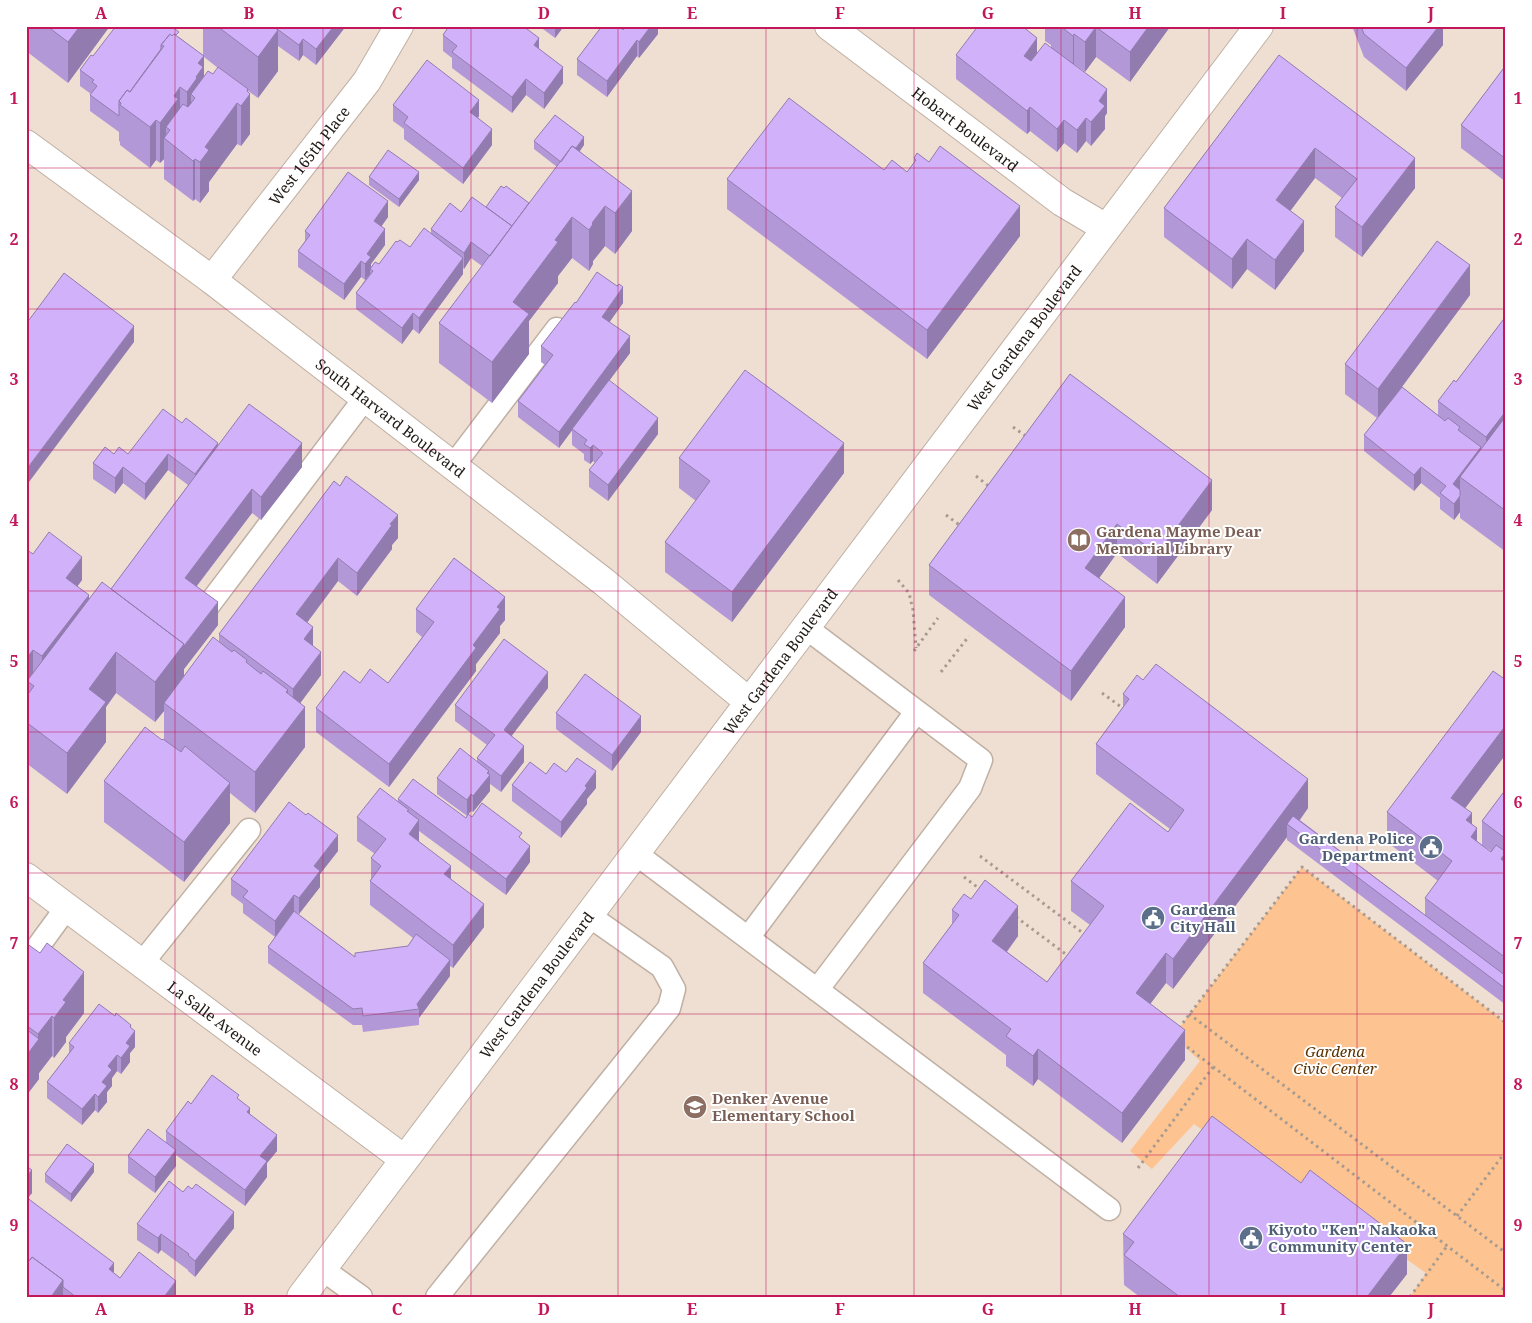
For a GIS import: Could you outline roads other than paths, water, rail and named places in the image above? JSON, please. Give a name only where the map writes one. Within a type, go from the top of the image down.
[{"type":"street","name":"West 165th Place","points":[[212,280],[366,81],[399,26]]},
{"type":"street","name":"Hobart Boulevard","points":[[830,26],[1062,202],[1106,228]]},
{"type":"street","name":"West Gardena Boulevard","points":[[301,1297],[1106,228],[1251,29]]},
{"type":"street","name":"South Harvard Boulevard","points":[[26,144],[212,280],[604,582],[748,702]]},
{"type":"street","name":"La Salle Avenue","points":[[26,876],[404,1159]]},
{"type":"lane","points":[[453,466],[557,329]]},
{"type":"lane","points":[[208,606],[365,398]]},
{"type":"lane","points":[[805,627],[981,760],[970,788],[817,990]]},
{"type":"lane","points":[[748,938],[916,712]]},
{"type":"lane","points":[[142,963],[249,830]]},
{"type":"lane","points":[[635,853],[1109,1210]]},
{"type":"lane","points":[[26,963],[67,908]]},
{"type":"lane","points":[[437,1297],[669,1008],[674,989],[662,967],[588,915]]},
{"type":"lane","points":[[322,1269],[361,1297]]},
{"type":"place","name":"Gardena Mayme Dear Memorial Library","points":[[1079,540]]},
{"type":"place","name":"Gardena Police Department","points":[[1431,847]]},
{"type":"place","name":"Gardena City Hall","points":[[1153,918]]},
{"type":"place","name":"Denker Avenue Elementary School","points":[[695,1107]]},
{"type":"place","name":"Kiyoto \"Ken\" Nakaoka Community Center","points":[[1251,1238]]},
{"type":"park label","name":"Gardena Civic Center","points":[[1335,1060]]}]
